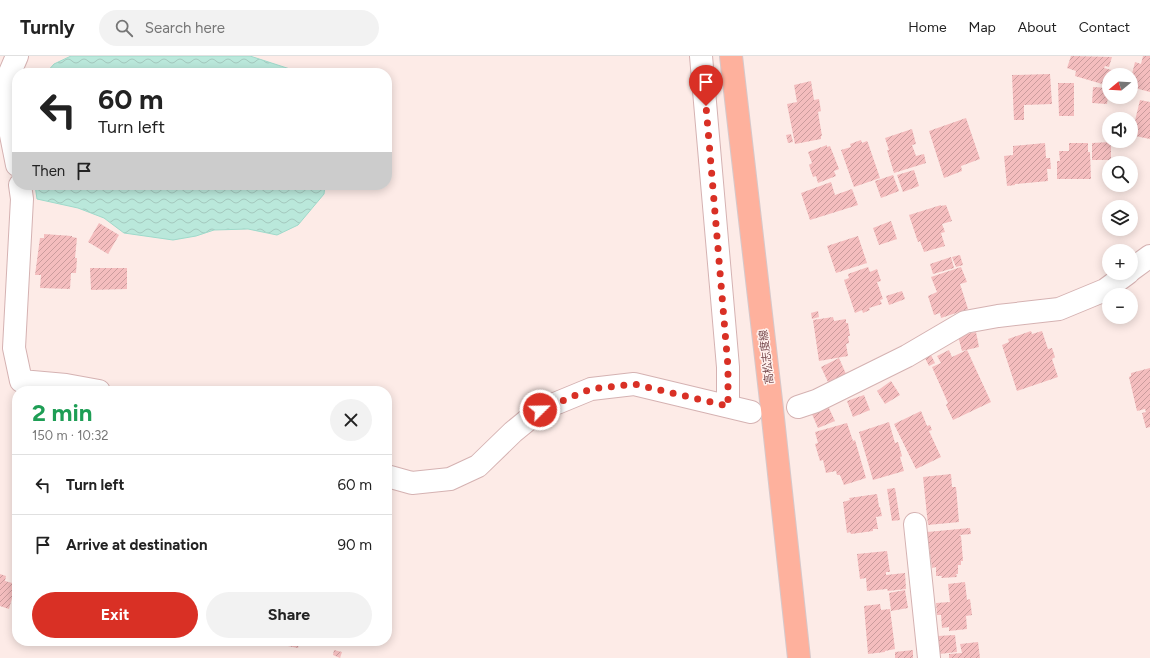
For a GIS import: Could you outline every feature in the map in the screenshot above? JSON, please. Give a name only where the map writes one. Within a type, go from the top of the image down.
[{"type":"main road","name":"高松志度線","points":[[731,56],[773,417],[799,658]]},
{"type":"street","points":[[12,140],[8,120],[8,77],[17,56]]},
{"type":"street","points":[[701,56],[728,367],[728,406]]},
{"type":"street","points":[[21,190],[22,199],[14,348],[21,381],[72,386]]},
{"type":"street","points":[[1138,265],[1150,256]]},
{"type":"street","points":[[798,407],[816,401],[907,356],[965,322],[998,316],[1059,309],[1105,290],[1119,280]]},
{"type":"street","points":[[392,477],[412,482],[450,479],[478,466],[513,432],[540,410],[591,389],[634,384],[752,412]]},
{"type":"street","points":[[915,524],[929,658]]},
{"type":"water","points":[[71,56],[250,56],[287,68],[50,68],[54,64]]},
{"type":"water","points":[[36,190],[324,190],[324,194],[298,225],[277,235],[248,229],[214,230],[196,236],[173,240],[124,233],[104,218],[78,208],[37,199]]},
{"type":"building","points":[[1071,56],[1112,57],[1109,67],[1105,66],[1102,68],[1102,84],[1075,76],[1076,71],[1067,68]]},
{"type":"building","points":[[1143,56],[1150,56],[1150,92],[1138,89],[1138,68],[1134,68],[1135,62],[1141,64]]},
{"type":"building","points":[[1050,74],[1052,104],[1024,105],[1024,120],[1014,120],[1012,75]]},
{"type":"building","points":[[811,81],[814,100],[819,99],[821,111],[818,112],[822,136],[821,139],[795,144],[787,104],[797,102],[794,85]]},
{"type":"building","points":[[1058,83],[1074,83],[1074,116],[1059,116]]},
{"type":"building","points":[[1093,87],[1102,88],[1102,104],[1092,103]]},
{"type":"building","points":[[1140,100],[1150,102],[1150,139],[1138,137],[1137,112]]},
{"type":"building","points":[[966,118],[980,159],[961,166],[962,171],[944,178],[929,131]]},
{"type":"building","points":[[912,129],[916,144],[912,145],[916,156],[924,154],[926,163],[894,173],[885,138]]},
{"type":"building","points":[[791,134],[793,142],[788,143],[786,135]]},
{"type":"building","points":[[861,140],[862,143],[867,141],[868,143],[880,178],[854,187],[841,150],[851,147],[850,144]]},
{"type":"building","points":[[1102,142],[1102,148],[1111,148],[1111,156],[1102,156],[1102,160],[1092,160],[1092,143]]},
{"type":"building","points":[[1045,143],[1046,158],[1050,158],[1051,169],[1047,169],[1048,181],[1007,186],[1004,156],[1013,155],[1013,146]]},
{"type":"building","points":[[1069,143],[1088,143],[1088,152],[1090,152],[1091,179],[1057,179],[1057,161],[1060,161],[1059,151],[1069,151]]},
{"type":"building","points":[[827,145],[827,147],[830,146],[839,169],[834,171],[836,176],[818,183],[816,176],[813,177],[809,165],[812,163],[808,152]]},
{"type":"building","points":[[914,170],[919,186],[903,192],[897,175]]},
{"type":"building","points":[[893,175],[899,191],[881,198],[875,181]]},
{"type":"building","points":[[831,182],[835,195],[852,189],[858,205],[810,220],[801,193]]},
{"type":"building","points":[[941,205],[946,205],[952,221],[942,224],[945,232],[941,233],[945,246],[924,252],[920,241],[918,242],[909,215]]},
{"type":"building","points":[[891,221],[897,239],[879,245],[873,228]]},
{"type":"building","points":[[99,223],[119,235],[108,254],[88,242]]},
{"type":"building","points":[[44,234],[72,236],[77,238],[75,258],[77,258],[76,273],[71,273],[70,289],[40,288],[41,275],[35,275],[40,238],[44,238]]},
{"type":"building","points":[[858,236],[867,263],[836,273],[827,246]]},
{"type":"building","points":[[960,255],[963,265],[956,267],[952,257]]},
{"type":"building","points":[[951,257],[954,268],[933,274],[930,264]]},
{"type":"building","points":[[868,267],[870,272],[877,269],[881,281],[877,282],[883,299],[880,300],[882,304],[869,308],[870,310],[863,313],[862,310],[855,313],[844,280],[849,278],[848,274]]},
{"type":"building","points":[[961,267],[967,282],[960,284],[968,309],[941,318],[940,313],[934,315],[928,296],[937,292],[931,277]]},
{"type":"building","points":[[90,268],[127,268],[127,289],[91,290]]},
{"type":"building","points":[[902,291],[905,299],[889,305],[886,296]]},
{"type":"building","points":[[818,311],[819,317],[812,319],[811,313]]},
{"type":"building","points":[[833,317],[834,321],[846,319],[846,323],[848,323],[850,336],[848,336],[849,343],[846,344],[848,356],[819,361],[813,320]]},
{"type":"building","points":[[1031,331],[1032,334],[1042,331],[1048,349],[1052,348],[1055,357],[1052,359],[1058,377],[1017,391],[1002,345],[1009,342],[1008,339]]},
{"type":"building","points":[[976,332],[979,347],[962,351],[958,336]]},
{"type":"building","points":[[949,350],[952,357],[967,350],[991,402],[953,420],[946,405],[948,403],[932,367],[941,363],[937,356]]},
{"type":"building","points":[[931,355],[935,363],[929,366],[925,358]]},
{"type":"building","points":[[839,358],[846,374],[828,382],[821,367]]},
{"type":"building","points":[[1150,368],[1150,427],[1146,428],[1142,413],[1146,412],[1145,409],[1137,411],[1129,377],[1131,376],[1131,373]]},
{"type":"building","points":[[891,381],[900,395],[885,404],[877,391]]},
{"type":"building","points":[[864,395],[870,410],[853,417],[847,401]]},
{"type":"building","points":[[828,406],[835,421],[818,428],[811,412]]},
{"type":"building","points":[[921,411],[927,426],[930,425],[932,430],[929,431],[941,457],[916,469],[894,424]]},
{"type":"building","points":[[889,422],[895,443],[898,442],[904,471],[873,480],[859,432]]},
{"type":"building","points":[[847,423],[853,441],[855,440],[866,478],[844,485],[840,475],[837,475],[836,471],[826,473],[823,460],[820,461],[815,444],[818,443],[815,432]]},
{"type":"building","points":[[951,474],[952,487],[956,487],[959,522],[928,525],[923,477]]},
{"type":"building","points":[[895,488],[900,520],[892,521],[887,489]]},
{"type":"building","points":[[877,494],[882,516],[876,517],[878,529],[851,534],[850,532],[847,533],[843,502],[850,500],[849,498]]},
{"type":"building","points":[[970,528],[971,534],[959,535],[961,536],[963,561],[961,561],[961,565],[958,565],[958,574],[956,574],[957,577],[941,578],[942,576],[936,576],[936,567],[932,568],[927,532]]},
{"type":"building","points":[[887,551],[890,572],[886,572],[886,575],[905,573],[906,589],[867,591],[866,578],[860,579],[857,554]]},
{"type":"building","points":[[0,574],[6,576],[5,581],[12,583],[12,598],[9,609],[0,606]]},
{"type":"building","points":[[965,582],[967,600],[970,599],[972,615],[966,616],[967,629],[949,631],[949,627],[942,628],[941,615],[937,615],[936,603],[950,602],[948,584]]},
{"type":"building","points":[[905,590],[908,608],[891,611],[889,593]]},
{"type":"building","points":[[880,604],[881,610],[890,609],[895,649],[868,654],[864,606]]},
{"type":"building","points":[[955,635],[957,652],[939,654],[938,636]]},
{"type":"building","points":[[978,642],[980,658],[949,658],[949,654],[962,653],[960,644]]},
{"type":"building","points":[[288,646],[299,646],[298,648]]},
{"type":"building","points":[[334,650],[342,652],[340,658],[333,655]]},
{"type":"building","points":[[913,650],[913,658],[895,658],[895,652]]},
{"type":"route","points":[[540,410],[591,389],[634,384],[728,406],[728,367],[706,106]]}]
